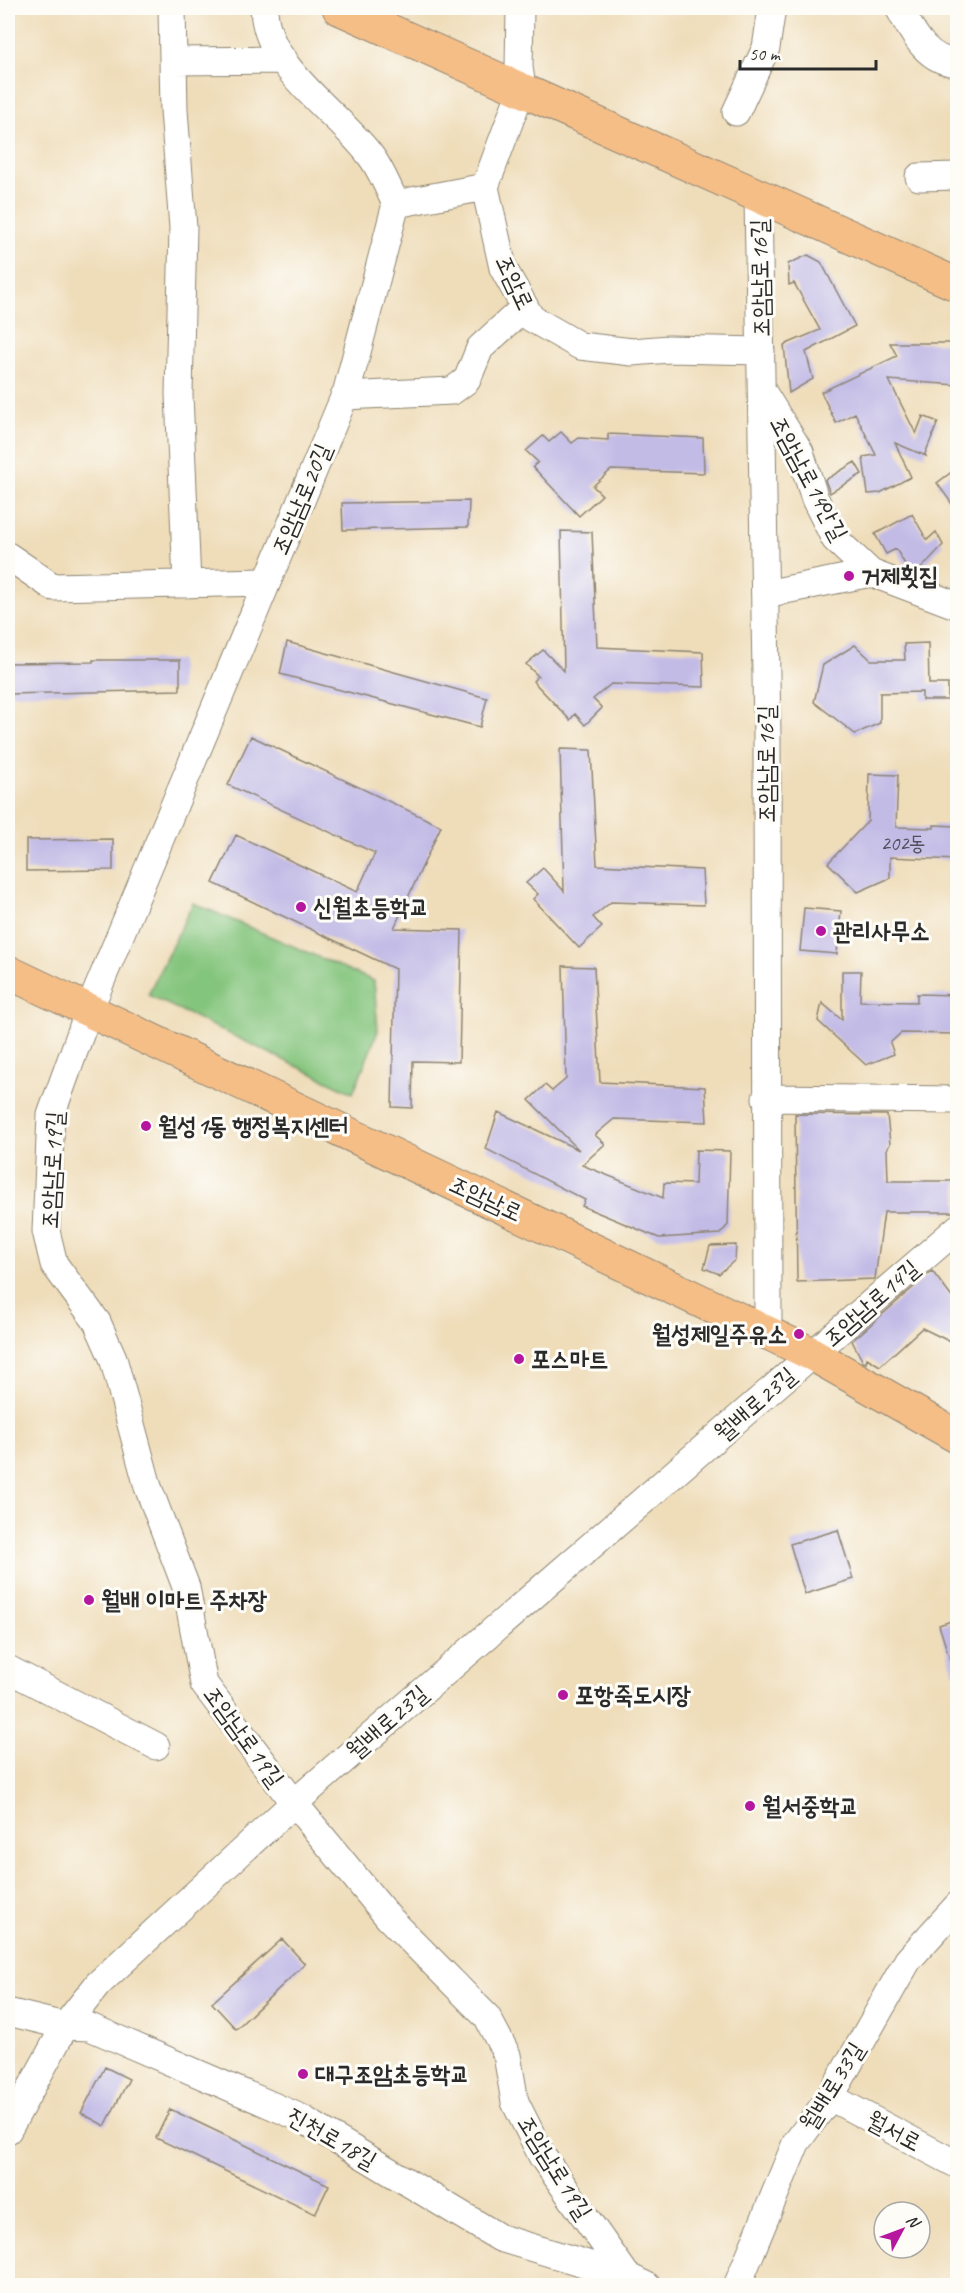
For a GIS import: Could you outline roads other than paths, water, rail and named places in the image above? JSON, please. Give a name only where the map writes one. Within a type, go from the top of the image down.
[{"type":"main road","points":[[339,8],[522,88],[957,285]]},
{"type":"main road","name":"조암남로","points":[[8,972],[812,1354],[957,1437]]},
{"type":"street","points":[[172,8],[174,110],[183,228],[179,394],[187,584]]},
{"type":"street","points":[[264,8],[272,44],[294,75],[371,155],[396,204],[485,187],[522,88],[519,67],[520,8]]},
{"type":"street","points":[[736,112],[766,48],[772,8]]},
{"type":"street","points":[[899,8],[916,39],[933,56],[950,63],[957,63]]},
{"type":"street","points":[[173,61],[284,60]]},
{"type":"street","points":[[919,177],[957,176]]},
{"type":"street","name":"조암로","points":[[485,187],[503,268],[531,318],[580,346],[632,352],[669,349],[761,351]]},
{"type":"street","name":"조암남로16길","points":[[758,196],[767,735],[768,1333]]},
{"type":"street","name":"조암남로20길","points":[[89,1010],[344,396],[396,204]]},
{"type":"street","points":[[344,396],[452,391],[467,380],[480,348],[525,307]]},
{"type":"street","name":"조암남로14안길","points":[[761,390],[800,452],[814,499],[835,538],[871,573],[957,606]]},
{"type":"street","points":[[8,556],[53,587],[267,582]]},
{"type":"street","points":[[765,594],[871,573]]},
{"type":"street","name":"조암남로19길","points":[[89,1010],[51,1116],[46,1231],[54,1264],[97,1322],[113,1358],[148,1487],[186,1587],[204,1684],[294,1803],[388,1917],[487,2017],[507,2055],[515,2102],[542,2156],[637,2281]]},
{"type":"street","points":[[766,1098],[957,1100]]},
{"type":"street","name":"조암남로14길","points":[[812,1354],[957,1228]]},
{"type":"street","name":"월배로23길","points":[[8,2130],[65,2025],[98,1984],[294,1803],[812,1354]]},
{"type":"street","points":[[8,1669],[156,1746]]},
{"type":"street","name":"월배로33길","points":[[737,2286],[796,2143],[830,2097],[908,1960],[957,1905]]},
{"type":"street","name":"진천로18길","points":[[8,2012],[65,2025],[90,2027],[301,2118],[500,2238],[637,2281]]},
{"type":"street","name":"월서로","points":[[830,2097],[957,2165]]},
{"type":"place","name":"거제횟집","points":[[849,576]]},
{"type":"place","name":"신월초등학교","points":[[301,907]]},
{"type":"place","name":"관리사무소","points":[[821,931]]},
{"type":"place","name":"월성1동 행정복지센터","points":[[146,1126]]},
{"type":"place","name":"월성제일주유소","points":[[799,1334]]},
{"type":"place","name":"포스마트","points":[[519,1359]]},
{"type":"place","name":"월배 이마트 주차장","points":[[89,1600]]},
{"type":"place","name":"포항죽도시장","points":[[563,1695]]},
{"type":"place","name":"월서중학교","points":[[750,1806]]},
{"type":"place","name":"대구조암초등학교","points":[[303,2074]]}]
